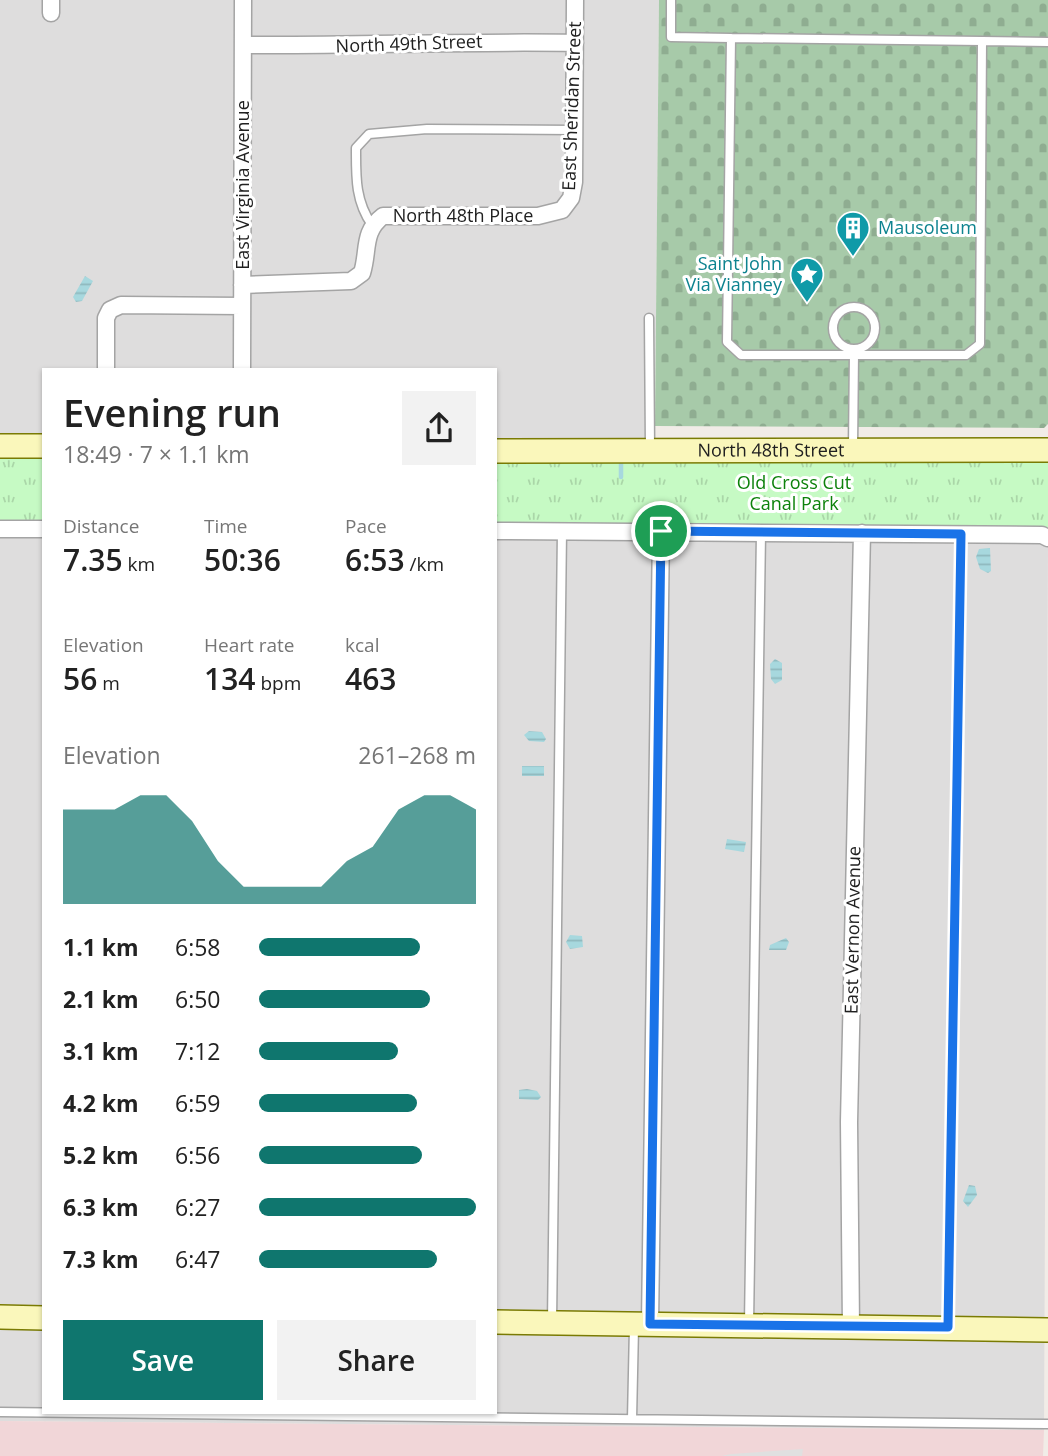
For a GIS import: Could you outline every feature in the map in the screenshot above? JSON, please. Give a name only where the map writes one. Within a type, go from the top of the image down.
[{"type":"street","name":"East Virginia Avenue","points":[[242,368],[243,0]]},
{"type":"street","name":"East Sheridan Street","points":[[562,210],[571,198],[574,183],[575,0]]},
{"type":"street","name":"North 49th Street","points":[[243,45],[352,46],[438,41],[575,43]]},
{"type":"street","name":"North 48th Place","points":[[242,285],[351,282],[362,273],[367,236],[372,225],[383,216],[538,216],[562,210]]},
{"type":"street","points":[[106,368],[106,318],[110,310],[121,305],[242,306]]},
{"type":"street","points":[[0,446],[42,446]]},
{"type":"street","name":"North 48th Street","points":[[497,451],[1048,450]]},
{"type":"street","points":[[0,529],[42,529]]},
{"type":"street","points":[[497,531],[1042,535],[1048,538]]},
{"type":"street","points":[[642,1325],[661,531]]},
{"type":"street","name":"East Vernon Avenue","points":[[851,1327],[849,1122],[862,533]]},
{"type":"street","points":[[0,1317],[42,1318]]},
{"type":"street","points":[[497,1322],[1048,1330]]},
{"type":"lane","points":[[671,0],[671,37],[1048,42]]},
{"type":"lane","points":[[731,38],[727,342],[741,355],[854,352],[966,355],[980,344],[982,41]]},
{"type":"lane","points":[[372,225],[362,210],[357,187],[356,148],[369,134],[427,129],[574,130]]},
{"type":"lane","points":[[856,307],[873,318],[875,332],[867,344],[854,352],[837,340],[834,327],[843,310],[856,307]]},
{"type":"lane","points":[[649,318],[650,452]]},
{"type":"lane","points":[[853,451],[854,352]]},
{"type":"lane","points":[[552,1323],[562,531]]},
{"type":"lane","points":[[749,1325],[761,533]]},
{"type":"lane","points":[[948,1327],[961,534]]},
{"type":"lane","points":[[632,1419],[642,1325]]},
{"type":"lane","points":[[0,1412],[42,1412]]},
{"type":"lane","points":[[375,1414],[1048,1424]]},
{"type":"shaded area","points":[[0,0],[659,0],[655,442],[497,441],[497,368],[42,368],[42,438],[0,438]]},
{"type":"shaded area","points":[[0,537],[42,537],[42,1414],[497,1414],[497,540],[1048,544],[1044,1430],[0,1421]]},
{"type":"shaded area","points":[[0,1421],[1044,1430],[1043,1456],[0,1456]]},
{"type":"shaded area","points":[[803,1449],[802,1456],[722,1456],[731,1454]]},
{"type":"green space","points":[[659,0],[1048,0],[1048,424],[1044,428],[655,426]]},
{"type":"green space","points":[[0,456],[42,456],[42,522],[0,522]]},
{"type":"green space","name":"Old Cross Cut Canal Park","points":[[497,459],[1048,460],[1048,530],[497,525]]},
{"type":"water","points":[[85,276],[93,281],[82,301],[76,302],[73,297]]},
{"type":"water","points":[[990,548],[991,571],[988,573],[980,569],[976,557],[979,549]]},
{"type":"water","points":[[775,659],[782,663],[782,680],[775,684],[771,679],[770,664]]},
{"type":"water","points":[[529,731],[542,732],[546,739],[544,742],[529,741],[524,735]]},
{"type":"water","points":[[522,766],[544,766],[544,776],[522,776]]},
{"type":"water","points":[[727,839],[746,842],[744,852],[725,849]]},
{"type":"water","points":[[570,935],[582,936],[583,947],[570,949],[566,942]]},
{"type":"water","points":[[786,938],[789,942],[786,950],[769,950],[770,945]]},
{"type":"water","points":[[519,1090],[537,1091],[541,1097],[538,1100],[519,1099]]},
{"type":"water","points":[[969,1185],[975,1186],[977,1195],[968,1207],[963,1201]]},
{"type":"waterway","points":[[621,459],[621,477]]},
{"type":"place","name":"Mausoleum","points":[[853,258]]},
{"type":"place","name":"Saint John Via Vianney","points":[[807,304]]},
{"type":"route","points":[[661,531],[961,534],[948,1327],[650,1324],[661,531]]}]
